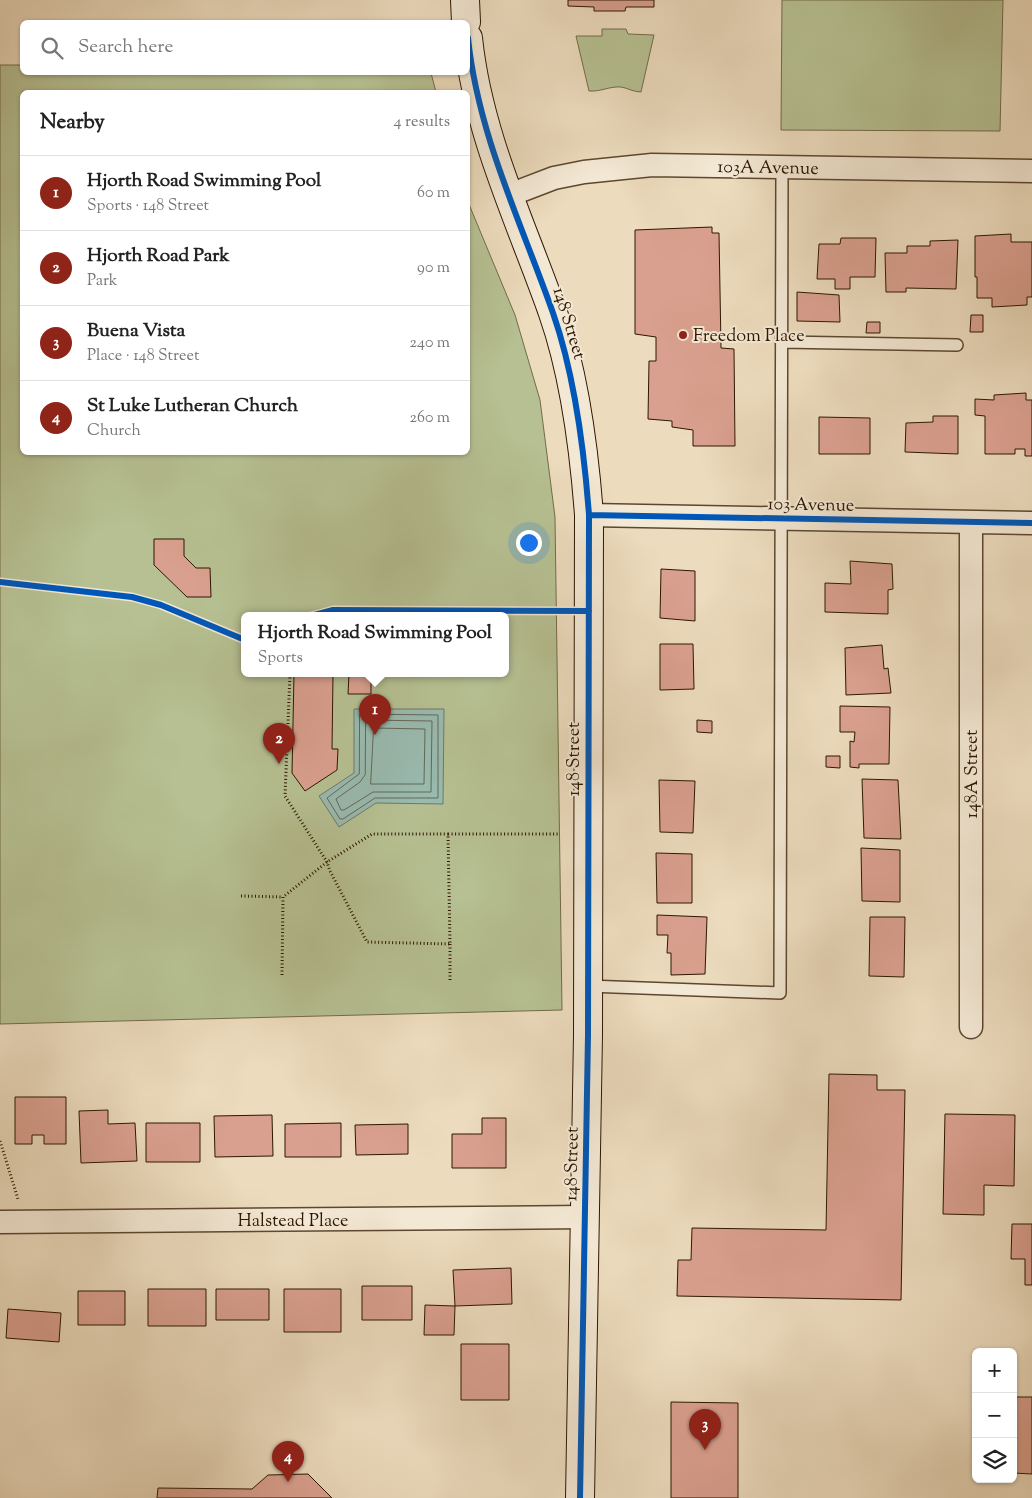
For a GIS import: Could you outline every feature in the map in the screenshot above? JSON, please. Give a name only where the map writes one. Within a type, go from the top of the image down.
[{"type":"main road","points":[[465,0],[466,20]]},
{"type":"main road","name":"148 Street","points":[[470,62],[478,98],[507,196],[553,314],[566,358],[578,423],[589,514],[588,986],[580,1498]]},
{"type":"street","name":"103A Avenue","points":[[507,196],[554,178],[652,165],[1032,171]]},
{"type":"street","name":"103 Avenue","points":[[589,514],[1032,523]]},
{"type":"street","name":"148A Street","points":[[971,522],[971,1027]]},
{"type":"street","name":"Halstead Place","points":[[0,1222],[585,1217]]},
{"type":"lane","points":[[588,986],[780,993],[782,167]]},
{"type":"lane","points":[[782,342],[956,345]]},
{"type":"path","points":[[290,677],[285,796],[327,862],[367,942],[450,944]]},
{"type":"path","points":[[241,896],[283,897],[327,862],[372,834],[558,834]]},
{"type":"path","points":[[448,834],[450,980]]},
{"type":"path","points":[[282,975],[283,897]]},
{"type":"path","points":[[0,1141],[25,1222]]},
{"type":"green space","points":[[782,0],[1003,0],[1000,131],[781,130]]},
{"type":"green space","points":[[602,29],[626,29],[628,34],[654,35],[641,92],[621,87],[589,91],[576,36],[602,36]]},
{"type":"green space","points":[[0,65],[20,65],[20,75],[432,75],[435,90],[20,90],[20,455],[470,455],[470,207],[515,315],[540,400],[555,517],[562,1010],[0,1024]]},
{"type":"water","points":[[354,709],[444,709],[443,804],[376,803],[339,827],[319,796],[354,773]]},
{"type":"building","points":[[568,0],[654,0],[654,7],[626,7],[625,11],[594,11],[594,7],[568,6]]},
{"type":"building","name":"Freedom Place","points":[[712,227],[712,233],[719,233],[721,348],[734,349],[735,446],[693,446],[693,430],[672,427],[672,421],[648,419],[649,361],[656,361],[656,337],[635,334],[635,230]]},
{"type":"building","points":[[1011,234],[1011,242],[1032,242],[1032,297],[1027,297],[1027,305],[992,307],[992,298],[977,298],[975,236]]},
{"type":"building","points":[[841,238],[876,238],[875,277],[850,277],[850,289],[835,289],[835,279],[817,279],[819,244],[840,244]]},
{"type":"building","points":[[958,240],[956,289],[906,288],[906,292],[886,292],[885,253],[907,253],[907,246],[930,246],[930,241]]},
{"type":"building","points":[[797,292],[839,295],[840,322],[797,321]]},
{"type":"building","points":[[971,315],[983,315],[983,332],[970,332]]},
{"type":"building","points":[[867,322],[880,322],[880,333],[866,333]]},
{"type":"building","points":[[1026,393],[1026,400],[1032,400],[1032,456],[1025,456],[1025,449],[1015,449],[1015,454],[985,454],[985,416],[975,415],[975,399],[994,400],[994,395]]},
{"type":"building","points":[[933,416],[958,416],[958,454],[905,452],[906,423],[933,422]]},
{"type":"building","points":[[819,417],[870,418],[870,454],[819,454]]},
{"type":"building","points":[[154,539],[184,539],[184,556],[196,568],[210,568],[211,597],[187,597],[154,565]]},
{"type":"building","points":[[850,561],[892,564],[893,589],[888,590],[888,614],[825,612],[825,583],[851,584]]},
{"type":"building","points":[[661,569],[695,571],[695,621],[660,618]]},
{"type":"building","points":[[660,644],[693,644],[694,689],[660,690]]},
{"type":"building","points":[[882,645],[884,669],[888,668],[891,693],[846,695],[845,648]]},
{"type":"building","points":[[294,677],[333,677],[332,749],[338,749],[337,770],[305,791],[292,773]]},
{"type":"building","points":[[349,677],[371,677],[371,694],[348,694]]},
{"type":"building","points":[[840,706],[890,707],[889,764],[859,764],[859,768],[850,767],[850,741],[854,742],[855,732],[840,732]]},
{"type":"building","points":[[697,720],[712,721],[712,733],[697,732]]},
{"type":"building","points":[[826,756],[840,756],[840,768],[826,767]]},
{"type":"building","points":[[862,779],[898,780],[901,839],[864,838]]},
{"type":"building","points":[[659,780],[695,781],[693,833],[660,832]]},
{"type":"building","points":[[861,848],[900,850],[900,902],[862,901]]},
{"type":"building","points":[[656,853],[692,854],[692,903],[657,903]]},
{"type":"building","points":[[657,915],[707,917],[705,974],[671,975],[671,953],[667,953],[668,935],[657,935]]},
{"type":"building","points":[[870,917],[905,917],[904,977],[869,976]]},
{"type":"building","points":[[829,1074],[877,1075],[877,1090],[905,1090],[901,1300],[677,1296],[678,1260],[691,1260],[692,1228],[826,1230]]},
{"type":"building","points":[[15,1097],[66,1097],[66,1144],[44,1144],[44,1135],[32,1135],[32,1144],[15,1144]]},
{"type":"building","points":[[108,1110],[108,1124],[135,1123],[137,1161],[81,1163],[79,1111]]},
{"type":"building","points":[[945,1114],[1015,1115],[1014,1186],[984,1185],[984,1215],[943,1214]]},
{"type":"building","points":[[272,1115],[273,1156],[215,1157],[214,1116]]},
{"type":"building","points":[[482,1118],[506,1118],[506,1168],[452,1168],[452,1134],[482,1134]]},
{"type":"building","points":[[146,1123],[200,1123],[200,1162],[146,1162]]},
{"type":"building","points":[[341,1123],[341,1157],[285,1157],[285,1124]]},
{"type":"building","points":[[408,1124],[408,1154],[356,1155],[355,1125]]},
{"type":"building","points":[[1012,1224],[1032,1224],[1032,1285],[1025,1285],[1025,1259],[1011,1259]]},
{"type":"building","points":[[511,1268],[512,1304],[455,1306],[453,1270]]},
{"type":"building","points":[[362,1286],[412,1286],[412,1320],[362,1320]]},
{"type":"building","points":[[148,1289],[206,1289],[206,1326],[148,1326]]},
{"type":"building","points":[[216,1289],[269,1289],[269,1320],[216,1320]]},
{"type":"building","points":[[284,1289],[341,1289],[341,1332],[284,1332]]},
{"type":"building","points":[[78,1291],[125,1291],[125,1325],[78,1325]]},
{"type":"building","points":[[425,1305],[455,1306],[454,1335],[424,1335]]},
{"type":"building","points":[[8,1309],[61,1313],[59,1342],[6,1338]]},
{"type":"building","points":[[461,1344],[509,1344],[509,1400],[461,1400]]},
{"type":"building","points":[[1017,1397],[1032,1397],[1032,1474],[1017,1473]]},
{"type":"building","points":[[671,1402],[738,1403],[738,1498],[671,1498]]},
{"type":"building","points":[[308,1474],[332,1498],[157,1498],[158,1488],[252,1489],[268,1475]]},
{"type":"cycle path","points":[[470,52],[481,109],[491,144],[561,337],[577,412],[589,515],[588,1035],[580,1498]]},
{"type":"cycle path","points":[[589,515],[1032,523]]},
{"type":"cycle path","points":[[0,582],[132,597],[161,605],[241,638]]},
{"type":"cycle path","points":[[326,612],[333,610],[589,611]]},
{"type":"place","name":"Freedom Place","points":[[683,335]]},
{"type":"place","name":"Hjorth Road Swimming Pool","points":[[375,735]]},
{"type":"place","name":"Hjorth Road Park","points":[[279,764]]},
{"type":"place","name":"Buena Vista","points":[[705,1450]]},
{"type":"place","name":"St Luke Lutheran Church","points":[[288,1482]]}]
